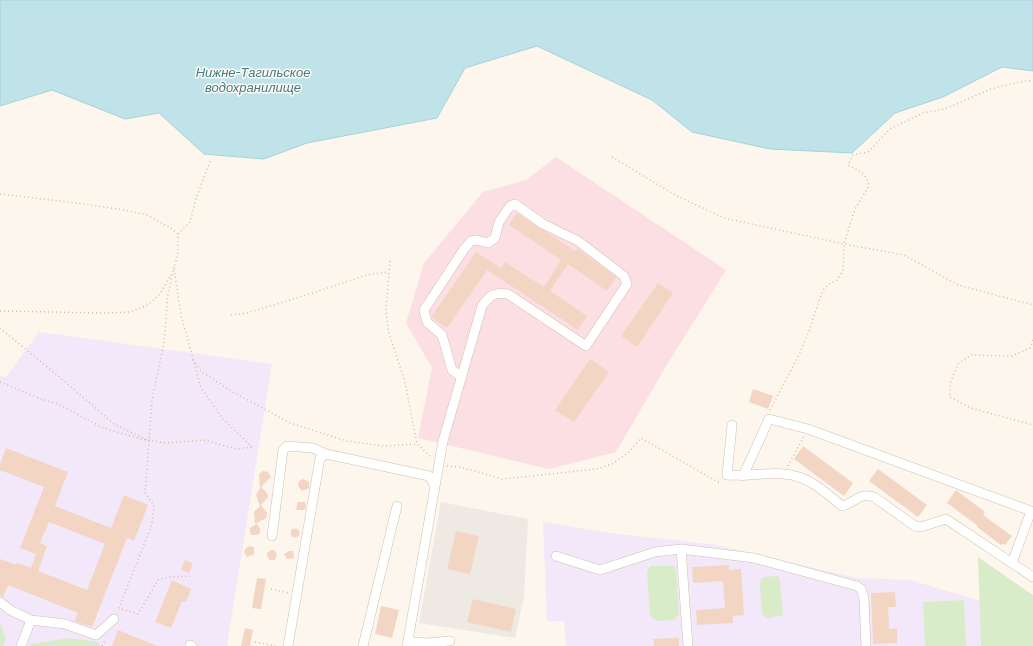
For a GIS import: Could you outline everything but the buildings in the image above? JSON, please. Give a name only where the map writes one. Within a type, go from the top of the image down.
[{"type":"street","points":[[450,641],[407,644],[443,442],[462,377],[482,306],[489,296],[499,293],[508,294],[586,346],[627,284],[624,276],[578,241],[543,224],[515,204],[510,206],[499,222],[495,238],[488,243],[476,240],[470,241],[424,310],[427,322],[442,335],[452,370],[462,377]]},
{"type":"street","points":[[743,476],[770,418],[808,429],[1032,511],[1012,563]]},
{"type":"street","points":[[732,425],[727,475],[743,476],[784,474],[796,476],[806,480],[822,490],[842,506],[851,503],[860,496],[868,495],[874,497],[915,526],[921,527],[946,519],[956,524],[1033,577]]},
{"type":"street","points":[[272,536],[283,450],[287,446],[313,448],[326,454],[429,476],[435,486]]},
{"type":"street","points":[[288,646],[320,458],[326,454]]},
{"type":"street","points":[[363,646],[397,506]]},
{"type":"street","points":[[681,549],[688,646]]},
{"type":"street","points":[[556,556],[600,570],[655,552],[681,549],[754,558],[857,586],[861,589],[864,598],[866,646]]},
{"type":"street","points":[[0,602],[10,610],[31,620],[65,624],[96,635],[114,619]]},
{"type":"street","points":[[21,646],[31,620]]},
{"type":"path","points":[[770,418],[770,411],[800,353],[824,289],[829,284],[837,280],[843,271],[844,244],[855,209],[869,186],[867,178],[860,171],[848,165],[853,155],[868,152],[890,129],[923,113],[945,109],[991,89],[1033,80]]},
{"type":"path","points":[[612,157],[675,195],[724,218],[844,244],[904,255],[958,285],[1033,305]]},
{"type":"path","points":[[0,311],[104,313],[131,312],[148,305],[160,294],[170,278],[178,255],[178,234],[190,222],[197,196],[210,161]]},
{"type":"path","points":[[0,194],[85,204],[147,215],[171,228],[178,234]]},
{"type":"path","points":[[390,261],[386,309],[388,330],[405,382],[417,444],[439,466],[460,467],[502,479],[597,469],[612,464],[628,453],[641,438],[718,482],[727,475]]},
{"type":"path","points":[[0,382],[41,400],[58,404],[102,428],[141,440],[166,443],[204,440],[236,449],[252,447],[223,419],[201,388],[181,315],[174,267]]},
{"type":"path","points":[[174,267],[168,294],[164,343],[152,400],[145,493],[154,505],[152,524],[119,608],[138,614],[158,580],[169,577],[190,576]]},
{"type":"path","points":[[231,315],[247,312],[316,292],[366,275],[388,272]]},
{"type":"path","points":[[0,328],[114,424],[149,441]]},
{"type":"path","points":[[1033,340],[1030,348],[1012,356],[971,355],[958,364],[950,384],[950,397],[971,408],[1033,425]]},
{"type":"path","points":[[193,360],[202,372],[233,392],[290,423],[347,441],[384,446],[417,444]]},
{"type":"path","points":[[784,474],[808,429]]},
{"type":"path","points":[[271,589],[297,594]]},
{"type":"path","points":[[255,642],[276,646]]},
{"type":"shaded area","points":[[556,157],[726,270],[665,368],[616,452],[549,469],[418,438],[432,368],[406,323],[424,263],[483,192],[526,180]]},
{"type":"shaded area","points":[[39,332],[272,364],[227,646],[0,646],[0,376],[6,377]]},
{"type":"shaded area","points":[[441,502],[528,519],[524,597],[515,638],[419,623]]},
{"type":"shaded area","points":[[543,522],[602,532],[717,545],[857,578],[910,580],[1033,616],[1033,646],[566,646],[564,621],[547,621]]},
{"type":"green space","points":[[978,557],[1033,595],[1033,646],[981,646]]},
{"type":"green space","points":[[650,566],[674,566],[676,571],[679,614],[674,620],[658,621],[653,619],[650,615],[647,572]]},
{"type":"green space","points":[[777,576],[780,581],[783,615],[767,618],[762,614],[761,579],[763,577]]},
{"type":"green space","points":[[964,600],[966,646],[925,646],[923,602]]},
{"type":"green space","points":[[0,623],[6,639],[3,646],[0,646]]},
{"type":"green space","points":[[69,638],[98,642],[100,646],[30,646],[31,644]]},
{"type":"water","name":"Нижне-Тагильское водохранилище","points":[[0,0],[1033,0],[1033,71],[1002,67],[943,97],[895,113],[852,153],[770,149],[692,132],[652,100],[537,46],[465,68],[437,118],[307,143],[264,159],[204,154],[159,113],[125,119],[52,90],[0,106]]}]
